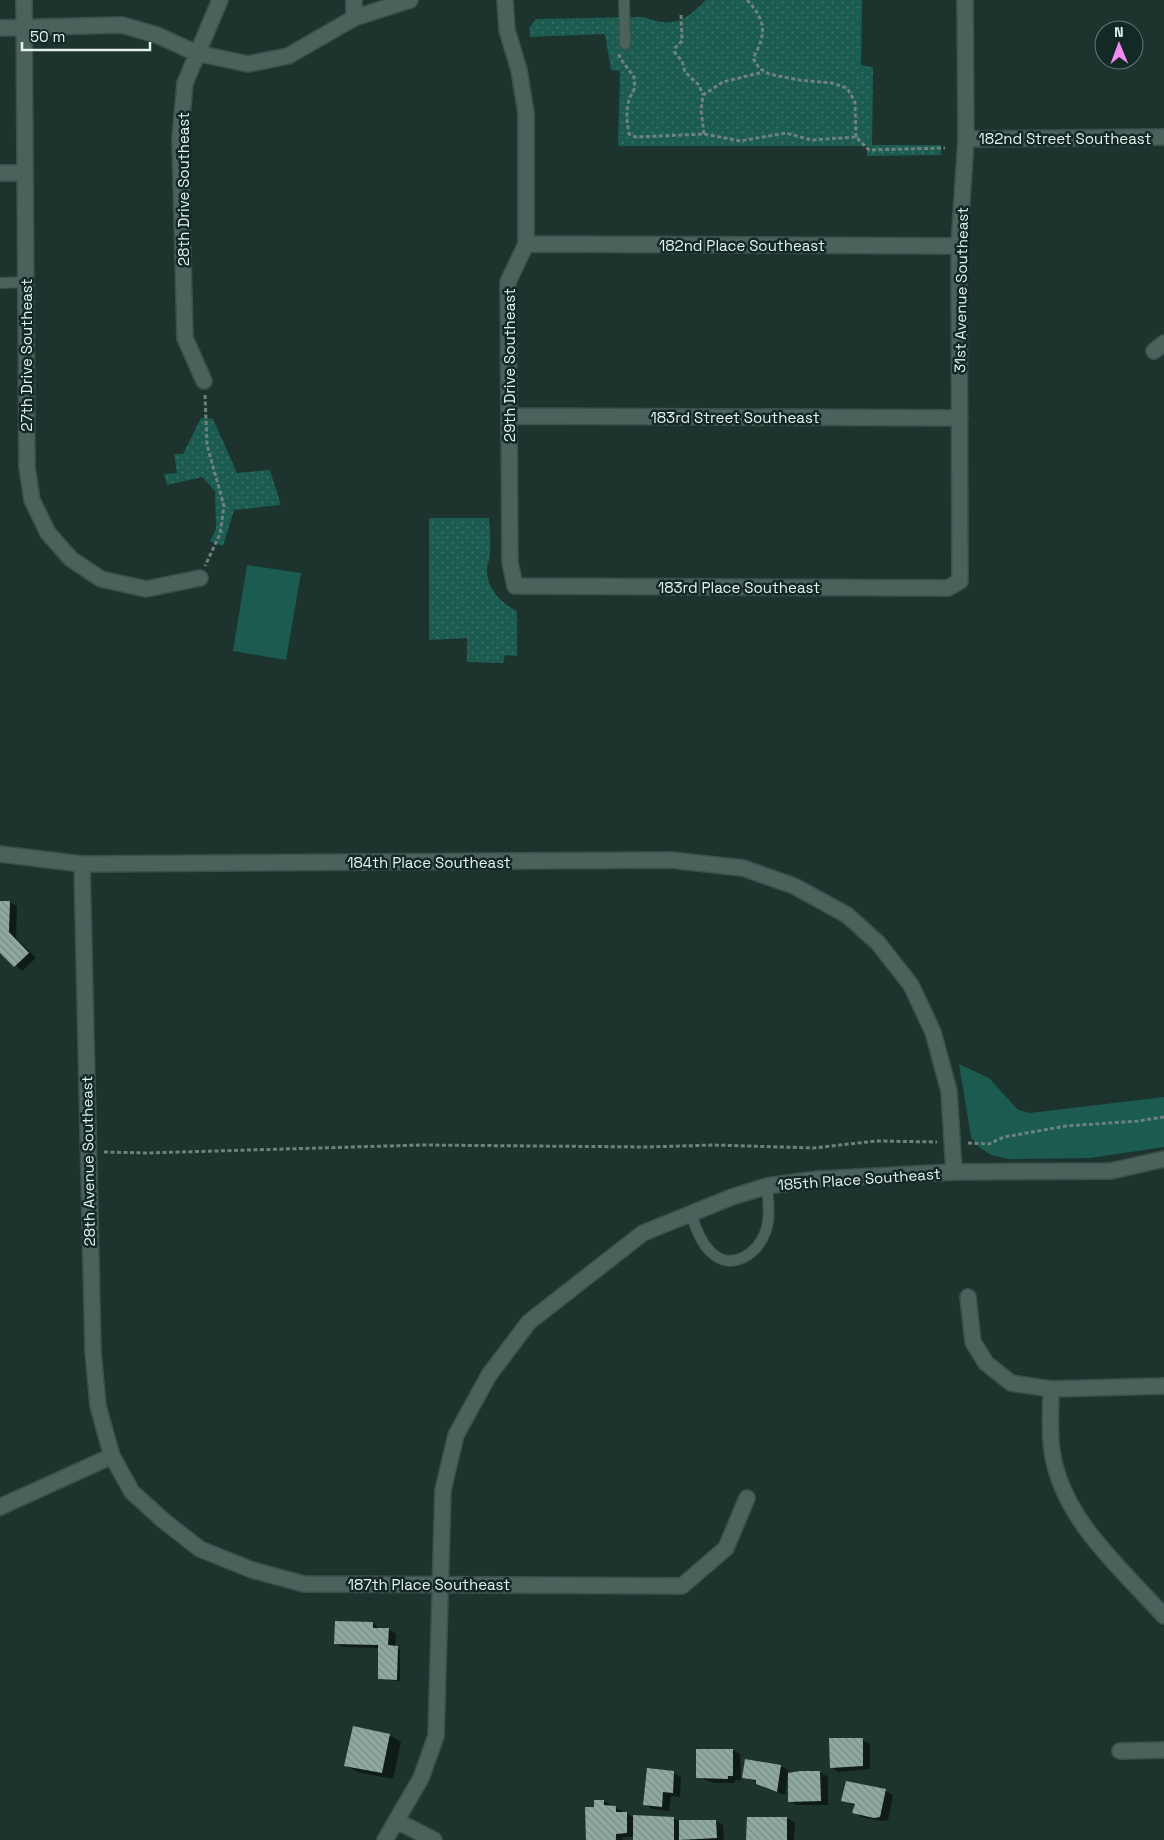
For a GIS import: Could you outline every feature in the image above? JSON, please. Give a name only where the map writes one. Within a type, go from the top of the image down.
[{"type":"street","name":"27th Drive Southeast","points":[[24,0],[27,467],[32,500],[48,533],[72,559],[101,579],[146,589],[200,578]]},
{"type":"street","name":"28th Drive Southeast","points":[[204,381],[185,338],[180,139],[185,83],[220,0]]},
{"type":"street","points":[[354,0],[354,18]]},
{"type":"street","points":[[0,28],[122,25],[157,35],[196,54],[248,64],[288,56],[354,18],[410,0]]},
{"type":"street","name":"29th Drive Southeast","points":[[505,0],[507,30],[519,70],[526,113],[526,244],[508,282],[510,562],[515,586]]},
{"type":"street","name":"31st Avenue Southeast","points":[[960,581],[958,246],[966,139],[964,0]]},
{"type":"street","name":"182nd Street Southeast","points":[[966,139],[1164,137]]},
{"type":"street","points":[[0,173],[25,173]]},
{"type":"street","name":"182nd Place Southeast","points":[[526,244],[958,246]]},
{"type":"street","name":"183rd Street Southeast","points":[[510,416],[960,418]]},
{"type":"street","name":"183rd Place Southeast","points":[[515,586],[948,588],[960,581]]},
{"type":"street","name":"184th Place Southeast","points":[[0,854],[82,864],[672,860],[743,868],[794,886],[847,915],[878,943],[911,985],[933,1032],[949,1091],[952,1143]]},
{"type":"street","name":"28th Avenue Southeast","points":[[82,864],[93,1351],[98,1406],[112,1456]]},
{"type":"street","points":[[952,1143],[954,1172]]},
{"type":"street","name":"185th Place Southeast","points":[[439,1586],[443,1490],[456,1435],[489,1375],[529,1322],[643,1233],[732,1197],[767,1186],[818,1179],[954,1172],[1111,1171],[1164,1159]]},
{"type":"street","points":[[968,1297],[973,1342],[986,1363],[1011,1383],[1051,1390],[1164,1386]]},
{"type":"street","points":[[1051,1390],[1052,1450],[1060,1483],[1071,1506],[1094,1539],[1164,1616]]},
{"type":"street","points":[[0,1507],[112,1456]]},
{"type":"street","name":"187th Place Southeast","points":[[112,1456],[132,1492],[164,1521],[200,1549],[252,1570],[304,1584],[439,1586],[497,1583],[682,1586],[726,1548],[747,1498]]},
{"type":"street","points":[[385,1840],[421,1778],[436,1736],[439,1586]]},
{"type":"street","points":[[1120,1751],[1164,1750]]},
{"type":"street","points":[[397,1821],[434,1840]]},
{"type":"lane","points":[[622,47],[624,0]]},
{"type":"lane","points":[[0,283],[26,282]]},
{"type":"lane","points":[[691,1214],[700,1238],[714,1254],[727,1261],[744,1258],[758,1246],[766,1232],[769,1216],[767,1186]]},
{"type":"path","points":[[747,0],[758,12],[763,26],[762,44],[752,58],[759,68],[799,80],[832,83],[847,88],[855,102],[856,137],[869,150],[945,148]]},
{"type":"path","points":[[681,15],[682,41],[675,48],[675,53],[682,61],[685,72],[699,85],[703,94],[701,110],[704,134]]},
{"type":"path","points":[[622,47],[620,58],[634,77],[636,88],[628,98],[626,108],[629,134],[636,136],[704,134],[740,141],[786,133],[811,140],[856,137]]},
{"type":"path","points":[[703,94],[723,82],[764,71]]},
{"type":"path","points":[[200,578],[220,534],[224,506],[208,445],[204,381]]},
{"type":"path","points":[[88,1152],[146,1153],[422,1145],[647,1147],[714,1145],[814,1148],[876,1141],[989,1144],[1004,1137],[1066,1126],[1138,1121],[1164,1117]]},
{"type":"green space","points":[[706,0],[862,0],[861,65],[873,67],[872,145],[941,145],[941,155],[867,156],[867,146],[618,146],[620,71],[611,70],[605,34],[530,37],[529,28],[536,19],[643,17],[670,22],[684,18]]},
{"type":"green space","points":[[201,418],[213,419],[237,473],[270,470],[281,505],[234,510],[223,546],[210,541],[216,529],[215,491],[202,477],[167,485],[164,474],[177,473],[174,454],[183,454]]},
{"type":"green space","points":[[429,518],[489,518],[490,557],[487,576],[492,589],[500,599],[517,611],[517,656],[505,655],[503,663],[467,662],[467,638],[429,640]]},
{"type":"green space","points":[[247,565],[301,573],[286,660],[233,651]]},
{"type":"green space","points":[[959,1064],[989,1078],[1018,1110],[1030,1113],[1164,1097],[1164,1147],[1090,1158],[1008,1159],[991,1155],[979,1147],[971,1137]]},
{"type":"building","points":[[0,901],[10,901],[9,932],[29,953],[14,967],[0,953]]},
{"type":"building","points":[[335,1621],[373,1622],[373,1628],[389,1628],[388,1645],[398,1646],[397,1680],[378,1679],[378,1645],[334,1644]]},
{"type":"building","points":[[353,1726],[390,1734],[382,1773],[344,1766]]},
{"type":"building","points":[[829,1738],[863,1738],[863,1766],[830,1768]]},
{"type":"building","points":[[696,1749],[733,1749],[733,1776],[728,1776],[728,1779],[696,1778]]},
{"type":"building","points":[[745,1759],[781,1765],[777,1792],[756,1784],[756,1780],[742,1778]]},
{"type":"building","points":[[647,1768],[674,1771],[673,1793],[663,1792],[662,1807],[643,1805]]},
{"type":"building","points":[[820,1771],[821,1801],[788,1802],[788,1773]]},
{"type":"building","points":[[846,1781],[886,1789],[880,1817],[874,1818],[852,1813],[855,1804],[841,1801]]},
{"type":"building","points":[[594,1800],[604,1800],[604,1805],[616,1806],[616,1812],[627,1812],[627,1833],[616,1834],[616,1840],[586,1840],[585,1807],[594,1807]]},
{"type":"building","points":[[633,1815],[674,1817],[674,1840],[633,1840]]},
{"type":"building","points":[[747,1817],[787,1817],[787,1840],[746,1840]]},
{"type":"building","points":[[679,1820],[716,1820],[717,1838],[679,1840]]}]
